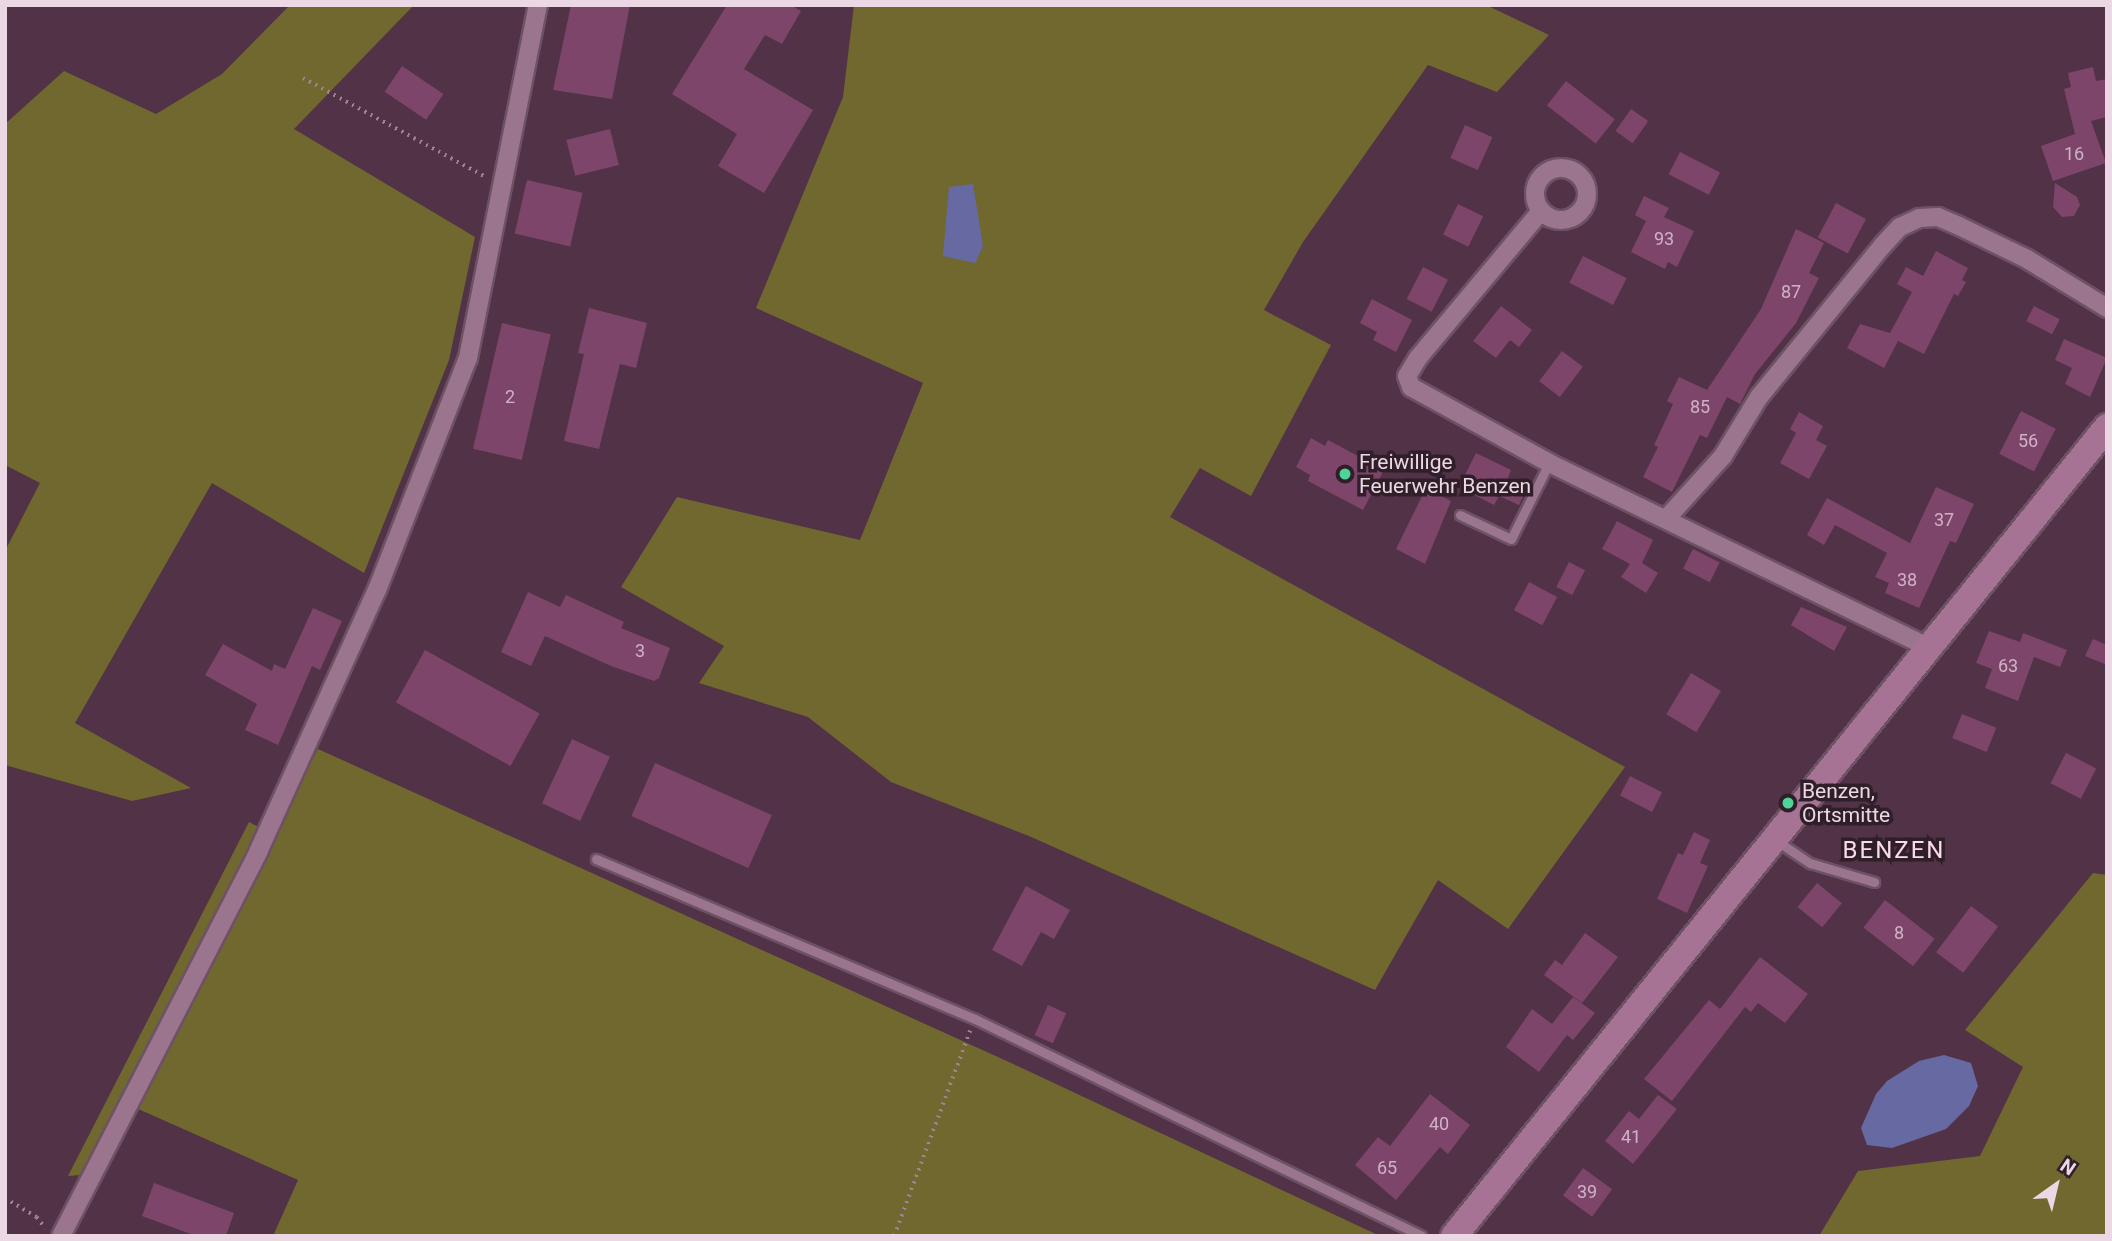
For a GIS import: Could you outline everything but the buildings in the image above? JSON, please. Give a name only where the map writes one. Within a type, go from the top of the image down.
[{"type":"street","points":[[61,1236],[258,852],[377,590],[468,358],[538,5]]},
{"type":"street","points":[[1541,211],[1418,358],[1407,383],[1415,391],[1549,463],[1928,647]]},
{"type":"street","points":[[1666,519],[1723,456],[1759,397],[1900,227],[1919,218],[1938,217],[2027,259],[2107,308]]},
{"type":"street","points":[[1454,1236],[2107,427]]},
{"type":"lane","points":[[1460,515],[1510,539],[1549,463]]},
{"type":"lane","points":[[1776,840],[1810,863],[1874,882]]},
{"type":"lane","points":[[596,859],[975,1019],[1421,1236]]},
{"type":"path","points":[[303,78],[503,187]]},
{"type":"path","points":[[894,1236],[975,1019]]},
{"type":"path","points":[[5,1198],[37,1217],[51,1236]]},
{"type":"shaded area","points":[[290,5],[414,5],[294,129],[475,237],[449,360],[364,573],[212,483],[75,723],[191,788],[132,801],[5,765],[5,551],[40,483],[5,465],[5,124],[64,71],[156,114],[222,74]]},
{"type":"shaded area","points":[[854,5],[1486,5],[1549,35],[1497,92],[1428,65],[1303,242],[1264,310],[1331,345],[1251,496],[1200,468],[1170,517],[1625,767],[1508,929],[1438,880],[1375,990],[1029,836],[891,782],[808,717],[699,683],[724,646],[621,587],[677,497],[860,540],[923,383],[756,308],[843,97]]},
{"type":"shaded area","points":[[318,749],[1009,1062],[1380,1236],[273,1236],[298,1180],[136,1108],[104,1173],[68,1176],[249,822],[274,835]]},
{"type":"shaded area","points":[[2093,873],[2107,875],[2107,1236],[1819,1236],[1858,1171],[1980,1156],[2023,1067],[1965,1030]]},
{"type":"water","points":[[973,184],[983,246],[975,263],[943,256],[949,187]]},
{"type":"water","points":[[1944,1055],[1971,1063],[1978,1086],[1969,1106],[1946,1129],[1892,1148],[1867,1145],[1861,1128],[1876,1094],[1887,1081],[1919,1061]]},
{"type":"place","name":"Freiwillige Feuerwehr Benzen","points":[[1345,474]]},
{"type":"place","name":"Benzen, Ortsmitte","points":[[1788,803]]},
{"type":"district","name":"BENZEN","points":[[1894,851]]}]
